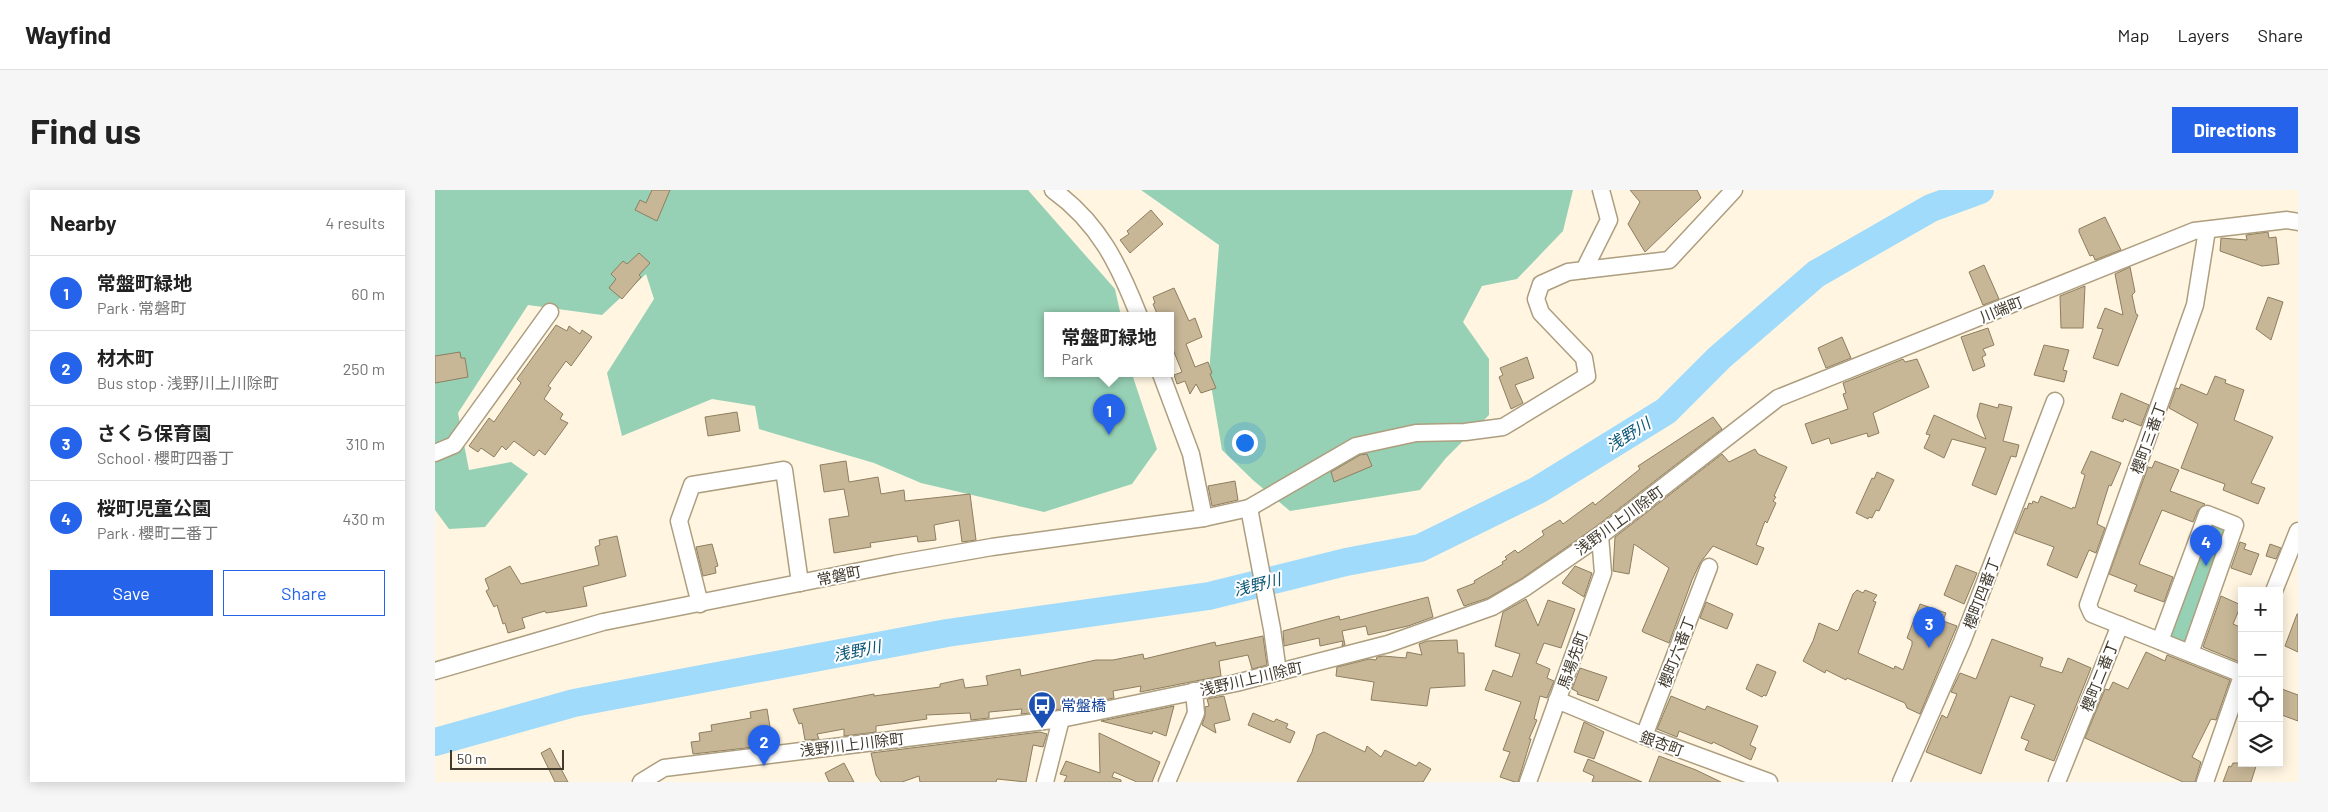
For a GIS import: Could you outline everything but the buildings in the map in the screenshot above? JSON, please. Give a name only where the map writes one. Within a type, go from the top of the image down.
[{"type":"street","points":[[1053,190],[1069,202],[1100,235],[1122,272],[1137,312]]},
{"type":"street","points":[[1601,190],[1609,220],[1588,258],[1584,270],[1669,260],[1734,190]]},
{"type":"street","name":"川端町","points":[[1721,444],[1779,398],[2194,231],[2287,220],[2298,222]]},
{"type":"street","name":"櫻町三番丁","points":[[2120,625],[2092,614],[2089,605],[2195,305],[2207,230]]},
{"type":"street","name":"常磐町","points":[[435,671],[603,622],[895,564],[992,547],[1204,518],[1249,508],[1356,446],[1416,433],[1465,432],[1503,427],[1587,376],[1584,358],[1541,313],[1535,299],[1541,284],[1568,272],[1584,270]]},
{"type":"street","points":[[435,453],[454,445],[551,312]]},
{"type":"street","points":[[1162,377],[1191,454],[1204,518]]},
{"type":"street","name":"櫻町四番丁","points":[[1901,782],[1962,642],[2055,401]]},
{"type":"street","name":"浅野川上川除町","points":[[641,782],[664,768],[1061,720],[1236,683],[1388,644],[1492,607],[1600,536],[1721,444]]},
{"type":"street","points":[[700,604],[679,521],[693,485],[784,470],[800,583]]},
{"type":"street","points":[[1249,508],[1272,629],[1278,672]]},
{"type":"street","points":[[2160,641],[2207,514],[2235,525],[2190,653]]},
{"type":"street","points":[[2276,587],[2298,531]]},
{"type":"street","name":"馬場先町","points":[[1532,781],[1557,700],[1603,574],[1600,536]]},
{"type":"street","name":"櫻町六番丁","points":[[1644,736],[1709,567]]},
{"type":"street","name":"櫻町二番丁","points":[[2057,782],[2120,625],[2238,673]]},
{"type":"street","points":[[2205,782],[2241,677]]},
{"type":"street","points":[[1167,782],[1196,713],[1194,691]]},
{"type":"street","name":"銀杏町","points":[[1557,700],[1644,736],[1769,782]]},
{"type":"street","points":[[1045,782],[1061,720]]},
{"type":"green space","points":[[435,190],[1028,190],[1115,289],[1120,312],[1044,312],[1044,377],[1133,377],[1157,449],[1132,484],[1044,512],[921,483],[874,463],[759,429],[755,406],[712,399],[622,436],[607,373],[654,299],[646,274],[602,315],[528,305],[458,413],[469,470],[511,462],[528,474],[485,527],[449,529],[435,510]]},
{"type":"green space","points":[[1141,190],[1573,190],[1563,231],[1517,279],[1482,286],[1463,322],[1489,359],[1489,415],[1446,458],[1420,490],[1290,511],[1254,481],[1222,450],[1209,373],[1219,245]]},
{"type":"green space","points":[[2213,522],[2225,526],[2187,644],[2169,639]]},
{"type":"waterway","name":"浅野川","points":[[435,742],[574,703],[947,633],[1209,596],[1346,562],[1420,548],[1538,490],[1666,411],[1719,358],[1816,274],[1931,208],[1980,190]]},
{"type":"place","name":"常盤町緑地","points":[[1109,435]]},
{"type":"place","name":"桜町児童公園","points":[[2206,566]]},
{"type":"place","name":"さくら保育園","points":[[1929,648]]},
{"type":"place","name":"常盤橋","points":[[1042,729]]},
{"type":"place","name":"材木町","points":[[764,766]]}]
